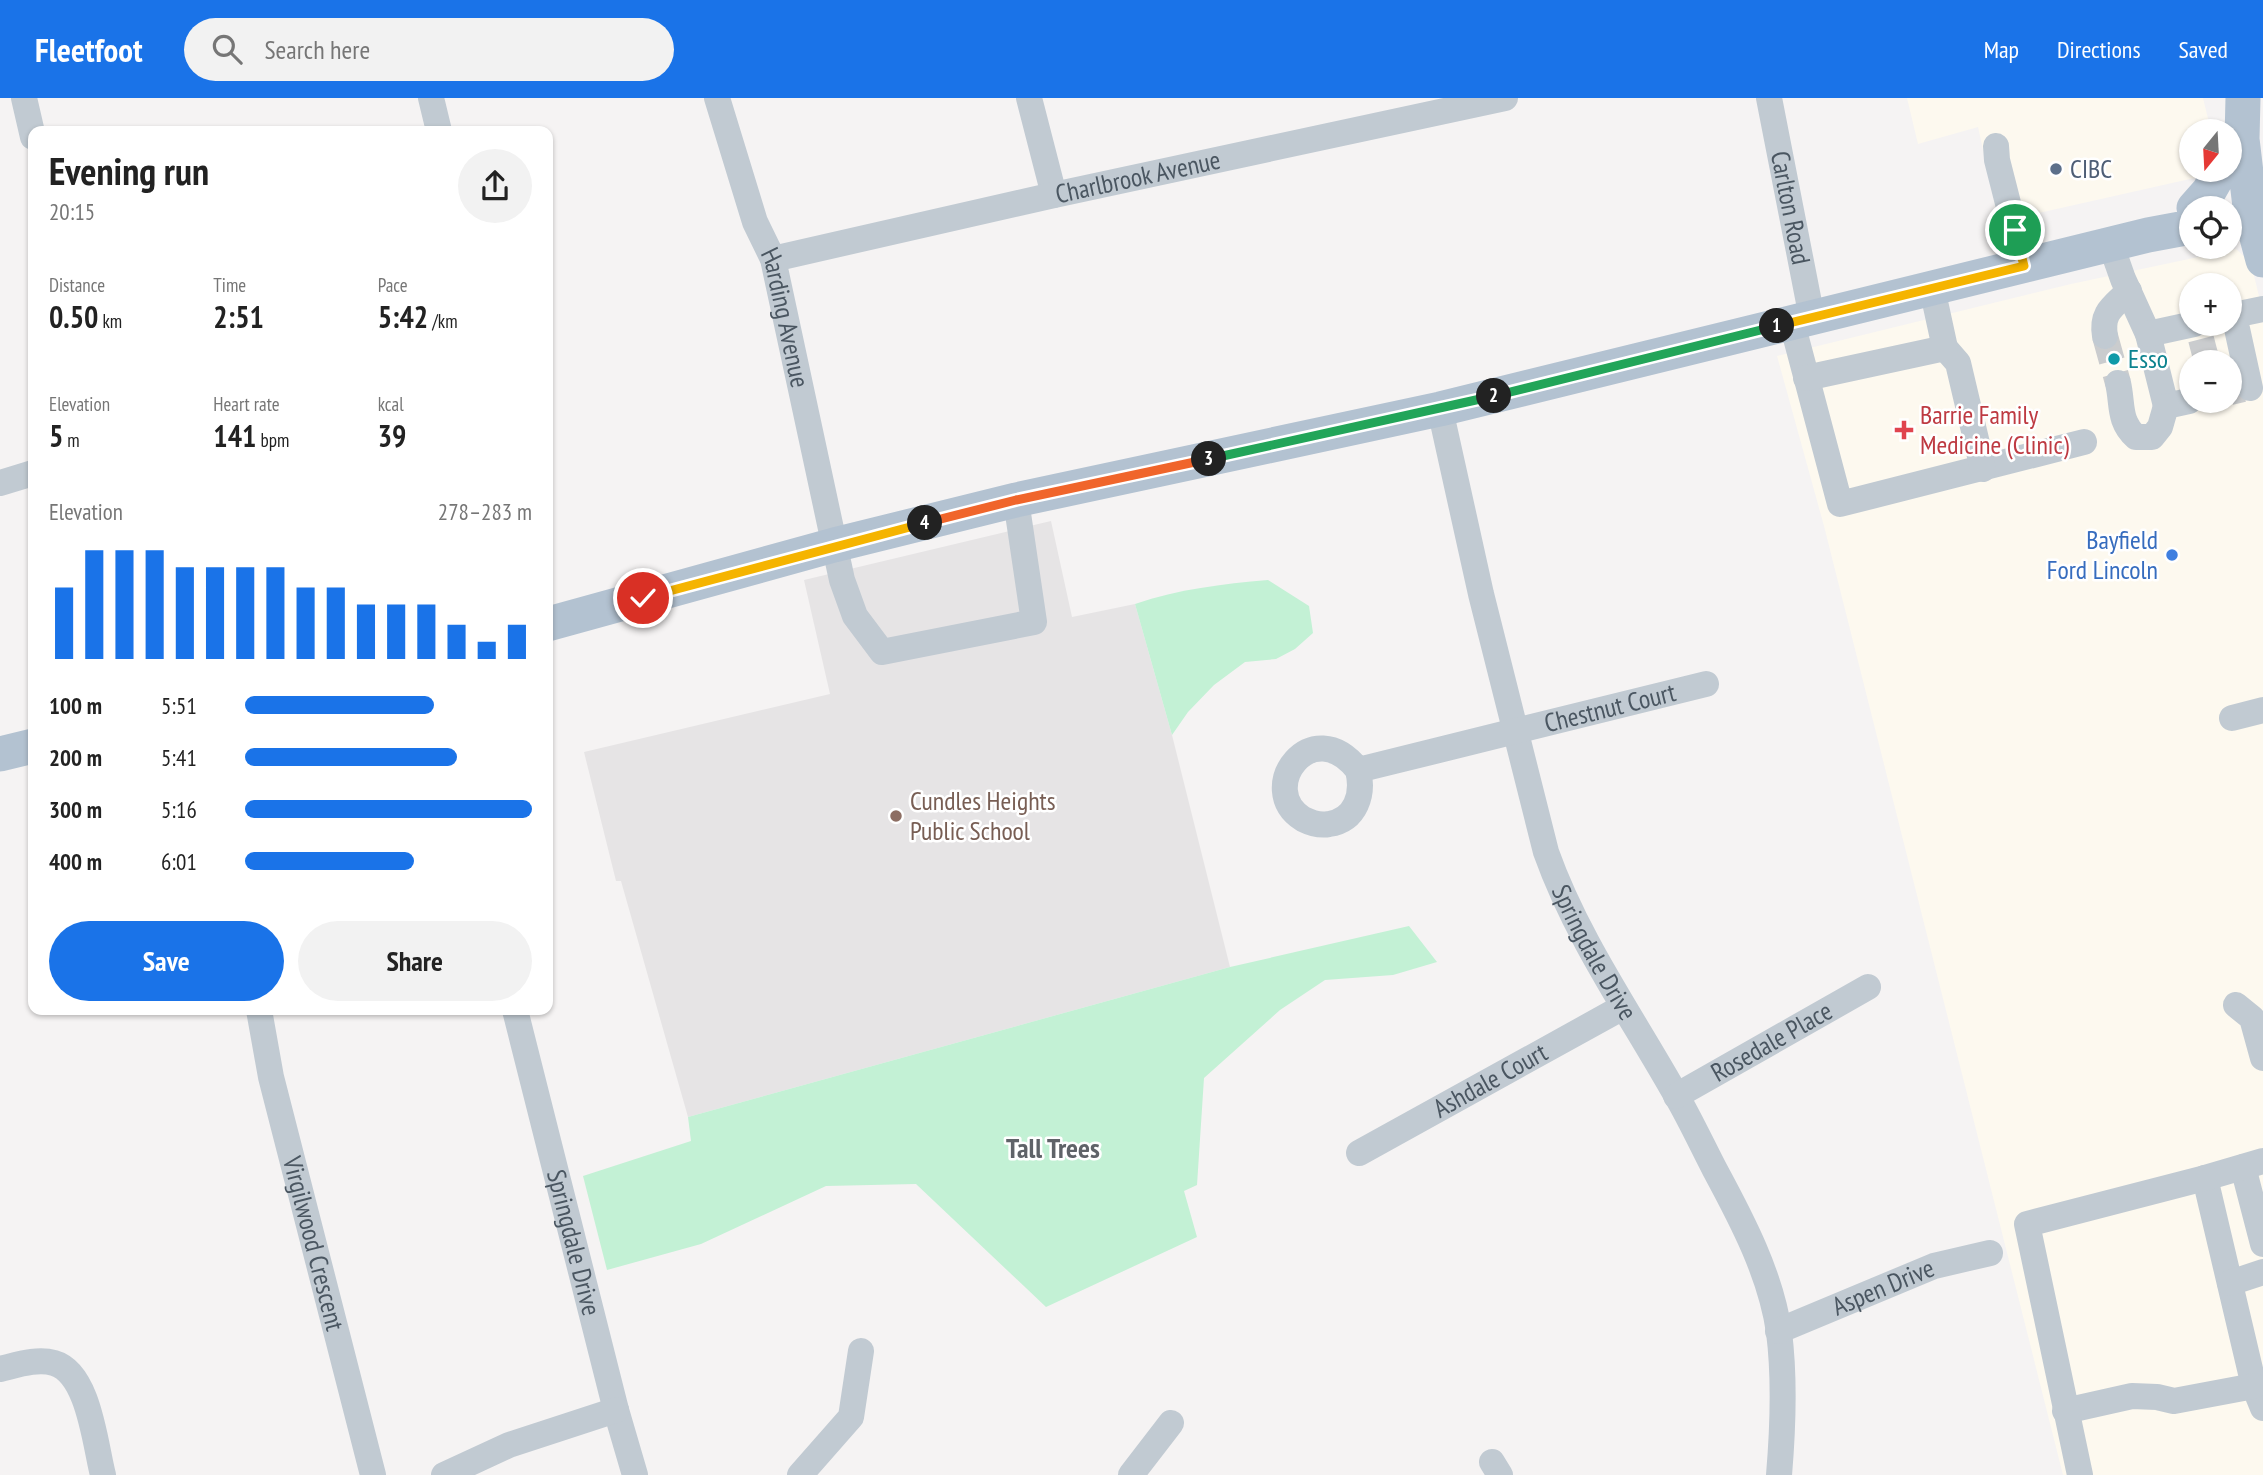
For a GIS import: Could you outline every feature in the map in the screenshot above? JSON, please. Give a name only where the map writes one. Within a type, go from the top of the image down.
[{"type":"main road","points":[[2242,129],[2253,108]]},
{"type":"main road","points":[[2253,108],[2242,139],[2248,216],[2263,260]]},
{"type":"main road","points":[[553,623],[834,545],[1016,500],[1440,409],[2111,245],[2179,222]]},
{"type":"main road","points":[[0,754],[28,747]]},
{"type":"street","points":[[24,98],[30,126]]},
{"type":"street","points":[[431,98],[438,126]]},
{"type":"street","name":"Harding Avenue","points":[[717,98],[755,222],[773,259],[842,580],[855,616],[882,652],[1034,622],[1016,500]]},
{"type":"street","points":[[1029,98],[1054,195]]},
{"type":"street","name":"Carlton Road","points":[[1769,98],[1802,320],[1806,378],[1840,504],[1983,469]]},
{"type":"street","name":"Charlbrook Avenue","points":[[773,259],[1494,99]]},
{"type":"street","points":[[1996,146],[1997,160],[2024,266]]},
{"type":"street","points":[[2111,245],[2151,347],[2178,404],[2152,437],[2136,437],[2126,429],[2120,408],[2120,391],[2135,380],[2151,347],[2179,336]]},
{"type":"street","points":[[1932,288],[1945,348],[1958,363],[1983,469],[2084,442]]},
{"type":"street","points":[[2105,336],[2103,321],[2108,312],[2129,291]]},
{"type":"street","points":[[2242,313],[2263,309]]},
{"type":"street","points":[[2238,336],[2252,387]]},
{"type":"street","points":[[1806,378],[1945,348]]},
{"type":"street","name":"Springdale Drive","points":[[1440,409],[1481,594],[1554,875],[1623,1007],[1676,1096],[1736,1209],[1769,1292],[1779,1331],[1782,1394],[1779,1475]]},
{"type":"street","points":[[0,483],[28,475]]},
{"type":"street","name":"Chestnut Court","points":[[1358,770],[1706,684]]},
{"type":"street","points":[[2232,718],[2263,710]]},
{"type":"street","name":"Rosedale Place","points":[[1676,1096],[1868,987]]},
{"type":"street","points":[[2236,1005],[2252,1018],[2263,1058]]},
{"type":"street","name":"Ashdale Court","points":[[1359,1153],[1623,1007]]},
{"type":"street","name":"Virgilwood Crescent","points":[[260,1015],[271,1077],[373,1475]]},
{"type":"street","name":"Springdale Drive","points":[[516,1015],[616,1410],[635,1475]]},
{"type":"street","points":[[2080,1475],[2027,1224],[2253,1164],[2263,1244]]},
{"type":"street","points":[[2065,1411],[2132,1396],[2174,1401],[2259,1397],[2205,1178]]},
{"type":"street","name":"Aspen Drive","points":[[1779,1331],[1898,1279],[1934,1266],[1990,1253]]},
{"type":"street","points":[[2230,1283],[2263,1272]]},
{"type":"street","points":[[800,1475],[851,1417],[861,1351]]},
{"type":"street","points":[[0,1369],[36,1362],[55,1363],[70,1372],[79,1384],[86,1404],[103,1475]]},
{"type":"street","points":[[444,1475],[509,1445],[616,1410]]},
{"type":"street","points":[[1131,1475],[1171,1423]]},
{"type":"shaded area","points":[[1907,98],[2203,98],[2208,119],[2179,119],[2179,181],[1999,222],[1978,127],[1918,144]]},
{"type":"shaded area","points":[[2242,255],[2251,263],[2263,313],[2263,1475],[2063,1475],[1824,526],[1777,356],[2071,284],[2189,259],[2242,259]]},
{"type":"shaded area","name":"Cundles Heights Public School","points":[[1051,521],[1072,617],[1135,604],[1172,735],[1230,967],[688,1117],[621,881],[616,881],[584,752],[830,694],[804,580]]},
{"type":"green space","points":[[1268,580],[1309,606],[1313,633],[1295,649],[1276,659],[1245,662],[1214,685],[1188,712],[1172,735],[1135,604],[1201,588]]},
{"type":"green space","points":[[1409,926],[1437,962],[1393,975],[1325,980],[1280,1010],[1204,1078],[1197,1185],[1184,1191],[1197,1237],[1046,1307],[916,1184],[826,1186],[701,1244],[607,1270],[583,1176],[691,1141],[688,1117],[1230,967]]},
{"type":"tunnel","points":[[2105,336],[2118,383]]},
{"type":"tunnel","points":[[2201,339],[2204,350]]},
{"type":"place","name":"CIBC","points":[[2056,169]]},
{"type":"place","name":"Esso","points":[[2114,359]]},
{"type":"place","name":"Barrie Family Medicine (Clinic)","points":[[1904,430]]},
{"type":"place","name":"Bayfield Ford Lincoln","points":[[2172,555]]},
{"type":"place","name":"Cundles Heights Public School","points":[[896,816]]},
{"type":"district","name":"Tall Trees","points":[[1053,1148]]},
{"type":"route","points":[[643,598],[834,545],[1016,500],[1440,409],[2024,266],[2015,230]]}]
